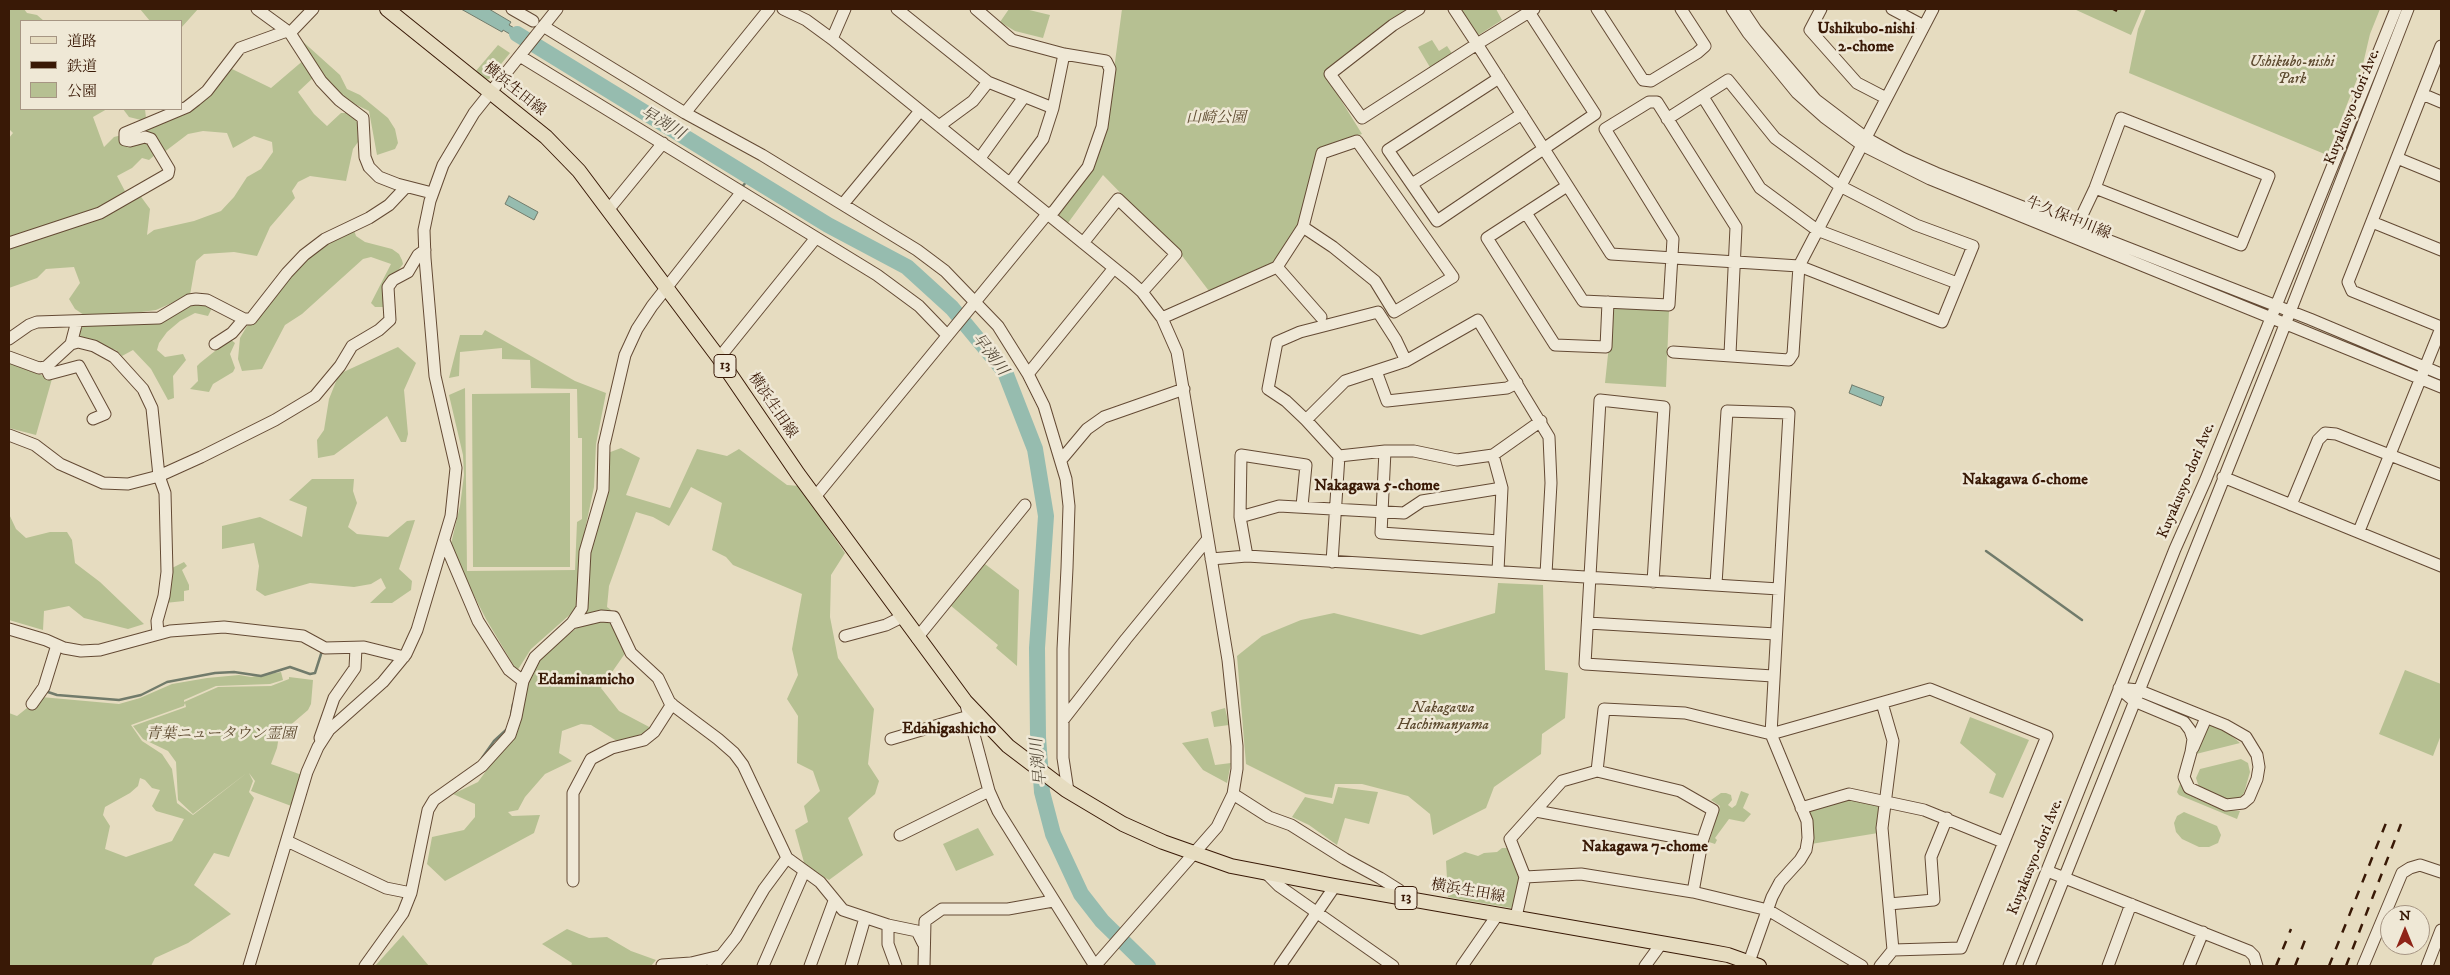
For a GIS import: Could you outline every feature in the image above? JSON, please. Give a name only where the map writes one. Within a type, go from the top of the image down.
[{"type":"main road","name":"横浜生田線","points":[[387,9],[546,137],[579,170],[719,358],[815,497],[965,702],[1024,758],[1067,791],[1123,824],[1193,854],[1231,866],[1267,874],[1728,955],[1754,964]]},
{"type":"street","points":[[257,9],[288,32],[321,81],[339,100],[363,118],[365,157],[369,167],[379,177],[406,187],[432,193]]},
{"type":"street","points":[[182,109],[207,91],[240,48],[288,32],[313,9]]},
{"type":"street","points":[[512,9],[685,113],[762,155],[917,250],[945,271],[977,302],[998,326],[1028,374],[1044,406],[1066,479],[1069,506],[1062,649],[1064,773],[1067,791]]},
{"type":"street","points":[[318,747],[329,730],[383,682],[404,657],[417,630],[444,541],[453,502],[456,468],[435,376],[425,250],[425,226],[432,193],[455,142],[491,91],[521,56],[538,23],[557,9]]},
{"type":"street","points":[[685,113],[769,9]]},
{"type":"street","points":[[783,9],[806,20],[832,39],[1142,292],[1162,318],[1177,352],[1228,660],[1237,746],[1237,769],[1233,794],[1217,827],[1095,966],[1053,901],[998,811],[988,791],[965,702]]},
{"type":"street","points":[[832,39],[845,9]]},
{"type":"street","points":[[897,9],[988,82],[1053,108]]},
{"type":"street","points":[[815,497],[947,335],[1054,211],[1088,167],[1102,127],[1110,69],[1108,63],[1103,60],[1064,54],[1012,40],[976,9]]},
{"type":"street","points":[[1419,9],[1393,25],[1330,74],[1362,118],[1532,10],[1595,114],[1437,221],[1388,150],[1499,78]]},
{"type":"street","points":[[1454,9],[1612,254],[1799,266],[1942,322],[1973,246],[1916,226],[1840,186],[1775,138],[1728,80],[1668,119]]},
{"type":"street","points":[[1597,9],[1643,80],[1651,81],[1697,53],[1705,46],[1681,9]]},
{"type":"street","name":"牛久保中川線","points":[[1732,9],[1748,33],[1797,92],[1824,117],[1930,179],[2441,387]]},
{"type":"street","name":"牛久保中川線","points":[[1742,9],[1756,30],[1804,88],[1864,142],[1936,173],[2290,312],[2441,374]]},
{"type":"street","points":[[1821,9],[1810,30],[1857,83],[1886,98]]},
{"type":"street","points":[[1892,9],[1924,26]]},
{"type":"street","points":[[1673,352],[1730,354],[1789,360],[1793,354],[1799,266],[1933,9]]},
{"type":"street","name":"Kuyakusyo-dori Ave.","points":[[2009,966],[2119,688],[2396,9]]},
{"type":"street","name":"Kuyakusyo-dori Ave.","points":[[2029,966],[2286,324],[2408,9]]},
{"type":"street","points":[[2358,532],[2391,455],[2441,328],[2349,288],[2349,278],[2441,46]]},
{"type":"street","points":[[1010,183],[1043,139],[1053,108],[1064,54]]},
{"type":"street","points":[[521,56],[884,281],[919,306],[947,335]]},
{"type":"street","points":[[939,126],[973,101],[988,82]]},
{"type":"street","points":[[2422,94],[2441,102]]},
{"type":"street","points":[[980,158],[1024,97]]},
{"type":"street","points":[[1703,97],[1760,188],[1817,230],[1957,283]]},
{"type":"street","points":[[1526,213],[1583,301],[1669,305],[1673,239],[1605,129],[1649,102],[1657,102],[1736,227],[1730,354]]},
{"type":"street","points":[[9,243],[100,212],[168,174],[169,169],[151,139],[145,137],[130,141],[125,140],[125,133],[180,110]]},
{"type":"street","points":[[843,204],[920,111]]},
{"type":"street","points":[[1412,184],[1522,114]]},
{"type":"street","points":[[2076,228],[2095,188],[2121,118],[2270,176],[2241,245],[2095,188]]},
{"type":"street","points":[[1162,318],[1277,267],[1303,227],[1322,153],[1357,141],[1453,277],[1394,312],[1375,281],[1333,247],[1303,227]]},
{"type":"street","points":[[609,208],[663,143]]},
{"type":"street","points":[[2397,158],[2441,176]]},
{"type":"street","points":[[1567,186],[1487,238],[1555,345],[1606,347],[1608,302]]},
{"type":"street","points":[[9,339],[29,325],[37,322],[159,318],[189,300],[196,299],[207,300],[244,319],[251,319],[287,273],[304,255],[325,239],[382,210],[406,187]]},
{"type":"street","points":[[365,966],[403,913],[411,892],[428,810],[434,800],[482,766],[510,735],[516,717],[520,679],[535,657],[572,623],[582,608],[585,552],[603,490],[604,445],[625,355],[637,329],[666,288],[741,193]]},
{"type":"street","points":[[1083,243],[1118,199],[1176,254],[1142,292]]},
{"type":"street","points":[[2372,222],[2441,250]]},
{"type":"street","points":[[719,358],[815,239]]},
{"type":"street","points":[[9,435],[36,445],[60,464],[103,483],[128,484],[159,476],[239,439],[315,396],[340,366],[352,346],[379,330],[390,320],[388,286],[393,280],[408,272],[418,255],[425,250]]},
{"type":"street","points":[[1277,267],[1321,317]]},
{"type":"street","points":[[1028,374],[1114,268]]},
{"type":"street","points":[[1332,562],[1339,456],[1286,400],[1268,389],[1277,342],[1300,332],[1378,312],[1396,340],[1406,361]]},
{"type":"street","points":[[215,344],[232,333],[244,319]]},
{"type":"street","points":[[71,344],[77,320]]},
{"type":"street","points":[[1306,420],[1345,381],[1406,361],[1478,320],[1549,437],[1551,483],[1546,574]]},
{"type":"street","points":[[9,357],[40,368],[46,367],[71,344],[78,342],[94,346],[114,357],[144,389],[152,408],[155,422],[159,476],[166,493],[167,572],[164,596],[157,621],[158,634]]},
{"type":"street","points":[[46,367],[50,374],[79,366],[105,414],[94,419]]},
{"type":"street","points":[[1376,371],[1386,401],[1507,388],[1517,383]]},
{"type":"street","points":[[1061,460],[1087,429],[1104,417],[1184,389]]},
{"type":"street","points":[[1653,582],[1664,407],[1600,400],[1585,664],[1774,676]]},
{"type":"street","points":[[1716,584],[1727,411],[1790,413],[1771,734],[1808,830],[1806,850],[1800,860],[1780,882],[1768,910],[1754,964]]},
{"type":"street","points":[[1339,456],[1385,451],[1414,451],[1457,460],[1493,455],[1540,421]]},
{"type":"street","points":[[2291,505],[2318,440],[2325,433],[2336,434],[2441,475]]},
{"type":"street","points":[[1385,451],[1381,533],[1499,541]]},
{"type":"street","points":[[1247,556],[1240,517],[1241,455],[1306,465],[1302,506]]},
{"type":"street","points":[[1493,455],[1502,488],[1498,571]]},
{"type":"street","points":[[2224,478],[2441,566]]},
{"type":"street","points":[[1240,517],[1279,506],[1404,513],[1422,501],[1502,488]]},
{"type":"street","points":[[917,638],[1025,505]]},
{"type":"street","points":[[1063,720],[1207,540]]},
{"type":"street","points":[[444,541],[478,621],[509,670],[520,679]]},
{"type":"street","points":[[1211,559],[1247,556],[1779,589]]},
{"type":"street","points":[[572,623],[601,616],[614,617],[631,653],[658,678],[672,704],[718,739],[734,753],[743,765],[787,858],[820,882],[843,910],[888,925],[917,931],[923,943]]},
{"type":"street","points":[[844,636],[886,625],[902,617]]},
{"type":"street","points":[[1588,623],[1776,634]]},
{"type":"street","points":[[9,628],[23,631],[57,645],[81,651],[100,650],[158,634],[197,628],[233,628],[303,636],[325,648],[364,648],[404,657]]},
{"type":"street","points":[[32,704],[44,686],[57,645]]},
{"type":"street","points":[[248,966],[307,772],[318,747],[334,698],[355,668],[356,648]]},
{"type":"street","points":[[2119,688],[2184,722],[2193,739],[2191,752]]},
{"type":"street","points":[[1596,771],[1604,709],[1685,713],[1771,734],[1930,689],[2047,736],[1961,948],[1893,950]]},
{"type":"street","points":[[2136,696],[2206,718],[2237,730],[2253,746],[2258,767],[2257,779],[2249,798],[2243,803],[2226,805],[2189,788],[2184,771],[2206,718]]},
{"type":"street","points":[[1880,966],[1893,950],[1882,828],[1893,741],[1882,703]]},
{"type":"street","points":[[573,881],[573,793],[591,758],[612,748],[644,740],[654,732],[672,704]]},
{"type":"street","points":[[891,739],[969,716]]},
{"type":"street","points":[[1516,917],[1525,877],[1510,838],[1562,781],[1596,771],[1680,791],[1713,810],[1702,842],[1693,892]]},
{"type":"street","points":[[900,834],[988,791]]},
{"type":"street","points":[[1233,794],[1269,816],[1292,825],[1345,859],[1380,878],[1399,890],[1402,897]]},
{"type":"street","points":[[1801,808],[1849,794],[1924,810],[2004,842]]},
{"type":"street","points":[[1536,811],[1702,842]]},
{"type":"street","points":[[1889,904],[1934,900],[1931,857],[1947,818]]},
{"type":"street","points":[[287,841],[386,888],[411,892]]},
{"type":"street","points":[[713,966],[736,936],[764,889],[787,858]]},
{"type":"street","points":[[2363,966],[2402,873],[2420,865],[2441,872]]},
{"type":"street","points":[[2047,871],[2249,951],[2254,956],[2257,966]]},
{"type":"street","points":[[763,966],[804,872]]},
{"type":"street","points":[[1267,874],[1279,886],[1393,966]]},
{"type":"street","points":[[1525,877],[1580,874],[1693,892],[1768,910],[1862,966]]},
{"type":"street","points":[[1280,966],[1335,886]]},
{"type":"street","points":[[810,966],[834,901]]},
{"type":"street","points":[[924,966],[923,943],[926,921],[942,909],[1008,909],[1053,901]]},
{"type":"street","points":[[2108,966],[2131,904]]},
{"type":"street","points":[[1462,966],[1498,914]]},
{"type":"street","points":[[851,966],[865,918]]},
{"type":"street","points":[[888,925],[888,944],[896,966]]},
{"type":"street","points":[[2427,966],[2441,930]]},
{"type":"street","points":[[2189,966],[2203,932]]},
{"type":"street","points":[[1646,966],[1661,944]]},
{"type":"street","points":[[662,965],[691,963],[720,956]]},
{"type":"green space","points":[[9,9],[24,9],[27,13],[37,15],[43,20],[20,20],[20,110],[105,110],[93,117],[104,147],[114,137],[122,135],[149,142],[156,154],[149,160],[142,158],[132,168],[117,176],[127,195],[110,204],[9,241],[9,138],[13,133],[9,129]]},
{"type":"green space","points":[[140,9],[198,9],[182,27],[182,20],[149,20]]},
{"type":"green space","points":[[1009,9],[1025,9],[1050,15],[1043,38],[1015,31],[1000,22]]},
{"type":"green space","name":"山崎公園","points":[[1122,9],[1411,9],[1326,76],[1362,134],[1321,147],[1301,223],[1273,262],[1209,291],[1183,257],[1103,175],[1068,223],[1059,216],[1059,212],[1106,130]]},
{"type":"green space","points":[[1458,9],[1496,9],[1502,20],[1477,36]]},
{"type":"green space","points":[[2074,9],[2142,9],[2131,35]]},
{"type":"green space","name":"Ushikubo-nishi Park","points":[[2146,9],[2380,9],[2370,34],[2363,64],[2327,155],[2129,73],[2138,29]]},
{"type":"green space","points":[[300,39],[340,75],[347,89],[360,95],[388,118],[395,129],[398,143],[395,149],[377,155],[369,111],[342,98],[333,91]]},
{"type":"green space","points":[[1432,40],[1439,51],[1447,46],[1453,55],[1431,69],[1418,47]]},
{"type":"green space","points":[[498,45],[510,53],[489,79],[485,80],[475,72]]},
{"type":"green space","points":[[305,59],[315,76],[298,92],[314,114],[327,126],[341,113],[350,113],[357,122],[358,142],[353,149],[346,181],[310,176],[298,182],[292,191],[295,198],[270,227],[257,256],[234,252],[204,254],[196,261],[190,295],[156,310],[119,315],[87,317],[75,309],[69,299],[80,283],[74,267],[46,269],[37,278],[9,288],[9,246],[139,194],[150,209],[147,235],[154,230],[194,221],[221,211],[234,197],[247,177],[261,169],[273,152],[272,142],[254,136],[233,148],[227,133],[203,131],[188,134],[163,153],[159,146],[127,138],[157,123],[174,110],[182,110],[182,104],[230,68],[271,88]]},
{"type":"green space","points":[[124,110],[145,110],[146,118],[141,120],[129,117]]},
{"type":"green space","points":[[354,230],[356,236],[365,242],[392,249],[399,254],[402,260],[403,264],[397,272],[383,307],[375,307],[371,303],[391,264],[371,257],[363,259],[302,314],[285,325],[262,369],[242,371],[238,359],[240,338],[247,326],[293,269],[325,242]]},
{"type":"green space","points":[[189,304],[206,304],[212,308],[208,316],[195,313],[180,321],[167,332],[159,343],[157,350],[165,357],[183,354],[186,360],[173,376],[174,398],[168,400],[151,369],[133,350],[122,356],[116,350],[79,340],[76,329],[81,323],[140,323]]},
{"type":"green space","points":[[1613,307],[1669,310],[1666,387],[1605,383]]},
{"type":"green space","points":[[485,330],[575,381],[606,393],[596,444],[594,487],[581,549],[578,600],[574,611],[531,649],[517,671],[486,619],[462,572],[451,544],[460,506],[464,475],[463,455],[449,395],[465,388],[467,571],[575,570],[577,522],[582,519],[582,438],[578,438],[577,389],[531,388],[530,360],[502,359],[502,348],[460,352],[459,376],[449,378],[460,335],[482,335]]},
{"type":"green space","points":[[230,339],[235,343],[230,354],[235,368],[233,372],[213,384],[209,392],[190,389],[198,381],[197,366]]},
{"type":"green space","points":[[398,347],[416,363],[404,390],[408,434],[406,442],[401,442],[387,416],[334,455],[318,458],[317,440],[324,430],[329,399],[339,374]]},
{"type":"green space","points":[[9,363],[52,379],[36,435],[9,428]]},
{"type":"green space","points":[[570,393],[570,567],[473,567],[472,394]]},
{"type":"green space","points":[[621,448],[640,458],[626,495],[670,508],[697,449],[727,456],[739,449],[787,485],[799,486],[845,553],[831,575],[830,617],[838,658],[874,709],[868,764],[879,781],[875,794],[848,818],[863,855],[829,880],[805,866],[795,830],[808,822],[804,806],[820,791],[813,771],[797,763],[798,716],[787,699],[798,675],[792,649],[802,594],[733,565],[726,557],[712,550],[722,503],[691,487],[669,526],[653,517],[636,512],[609,586],[607,607],[611,610],[615,628],[626,652],[601,688],[619,711],[653,729],[620,743],[591,725],[581,724],[562,731],[559,753],[572,761],[545,774],[525,797],[518,810],[508,812],[512,816],[540,815],[534,833],[445,881],[427,864],[432,837],[464,830],[475,817],[475,804],[453,794],[478,782],[520,724],[525,686],[545,652],[581,625],[581,607],[600,491],[600,456]]},
{"type":"green space","points":[[312,479],[354,479],[353,491],[357,503],[348,527],[357,534],[388,537],[407,521],[415,520],[399,569],[412,581],[411,590],[392,603],[370,603],[386,588],[381,578],[371,584],[354,587],[310,583],[265,596],[256,590],[259,566],[254,543],[222,549],[222,526],[260,517],[302,537],[307,507],[289,500]]},
{"type":"green space","points":[[9,514],[16,529],[26,538],[50,532],[67,532],[72,540],[75,563],[100,582],[144,624],[128,629],[84,618],[69,606],[44,611],[43,630],[9,620]]},
{"type":"green space","points":[[184,562],[187,566],[182,570],[189,585],[189,590],[184,591],[184,601],[165,603],[170,569]]},
{"type":"green space","points":[[985,564],[1019,590],[1017,666],[996,648],[998,645],[950,605]]},
{"type":"green space","name":"Nakagawa Hachimanyama","points":[[1498,583],[1543,585],[1545,670],[1568,673],[1565,718],[1542,734],[1541,754],[1494,787],[1486,808],[1433,835],[1430,814],[1408,796],[1362,784],[1335,784],[1332,798],[1306,794],[1246,764],[1237,656],[1262,636],[1301,620],[1334,613],[1421,635],[1495,613]]},
{"type":"green space","points":[[2405,670],[2441,684],[2441,735],[2433,756],[2379,734]]},
{"type":"green space","name":"青葉ニュータウン霊園","points":[[281,672],[283,680],[270,684],[216,686],[184,700],[184,702],[218,687],[271,686],[289,679],[289,677],[313,680],[311,704],[308,710],[287,728],[281,724],[277,748],[271,764],[302,775],[294,807],[251,791],[255,781],[249,773],[253,781],[249,792],[254,798],[229,857],[214,853],[194,885],[231,914],[188,943],[155,958],[151,966],[9,966],[9,713],[17,716],[41,697],[119,704],[140,698],[172,684],[239,675],[251,677]],"holes":[[[185,703],[186,707],[133,726],[143,739],[168,751],[176,762],[178,800],[193,814],[248,772],[193,815],[177,803],[172,769],[162,754],[142,741],[131,725],[184,706]],[[140,778],[145,780],[152,788],[160,790],[152,806],[156,811],[184,819],[172,841],[126,857],[105,849],[110,826],[103,815],[105,807],[130,793],[138,786]]]},
{"type":"green space","points":[[1225,708],[1229,725],[1214,727],[1211,712]]},
{"type":"green space","points":[[1970,717],[2029,740],[2003,798],[1989,793],[1996,774],[1960,743]]},
{"type":"green space","points":[[2207,724],[2227,732],[2240,743],[2196,754]]},
{"type":"green space","points":[[1208,738],[1215,765],[1231,763],[1227,783],[1203,770],[1182,743]]},
{"type":"green space","points":[[2241,759],[2248,763],[2250,772],[2244,793],[2239,799],[2230,801],[2199,787],[2196,778],[2200,769]]},
{"type":"green space","points":[[2180,784],[2193,797],[2223,810],[2240,811],[2237,819],[2179,795],[2177,792]]},
{"type":"green space","points":[[1338,787],[1378,792],[1369,824],[1345,818],[1337,845],[1309,825],[1292,817],[1305,797],[1333,804]]},
{"type":"green space","points":[[1741,791],[1749,794],[1743,808],[1751,814],[1744,822],[1729,819],[1715,838],[1717,840],[1715,844],[1709,842],[1720,806],[1711,800],[1721,793],[1726,793],[1731,795],[1732,800],[1728,805],[1732,808],[1736,805]]},
{"type":"green space","points":[[1849,798],[1881,803],[1878,833],[1811,844],[1806,810]]},
{"type":"green space","points":[[2184,812],[2217,826],[2221,835],[2218,843],[2209,847],[2199,847],[2182,839],[2176,832],[2174,823],[2177,816]]},
{"type":"green space","points":[[978,828],[994,855],[956,871],[943,844]]},
{"type":"green space","points":[[1502,848],[1510,848],[1520,876],[1515,906],[1511,908],[1448,897],[1446,861],[1465,852],[1478,856],[1484,853],[1497,852]]},
{"type":"green space","points":[[567,929],[589,938],[607,937],[631,951],[656,960],[651,966],[571,966],[572,963],[542,944]]},
{"type":"green space","points":[[403,935],[429,966],[375,966]]},
{"type":"water","points":[[461,9],[489,9],[511,22],[509,25],[530,37],[525,43]]},
{"type":"water","points":[[509,196],[538,212],[534,220],[505,204]]},
{"type":"water","points":[[1852,385],[1884,397],[1881,406],[1849,393]]},
{"type":"waterway","name":"早渕川","points":[[517,34],[828,225],[907,267],[952,308],[1005,372],[1035,449],[1046,516],[1037,648],[1038,737],[1042,792],[1053,834],[1081,894],[1102,921],[1148,966]]},
{"type":"waterway","points":[[742,187],[751,176]]},
{"type":"waterway","points":[[1986,551],[2082,620]]},
{"type":"waterway","points":[[45,691],[57,695],[119,700],[141,695],[167,682],[215,673],[234,672],[261,676],[290,667],[310,674],[315,673],[322,651]]},
{"type":"waterway","points":[[511,716],[513,704]]},
{"type":"waterway","points":[[482,758],[494,741],[506,730]]},
{"type":"railway","points":[[2113,9],[2117,11]]},
{"type":"railway","points":[[2329,966],[2388,818]]},
{"type":"railway","points":[[2346,966],[2401,824]]},
{"type":"railway","points":[[2276,966],[2291,929]]},
{"type":"railway","points":[[2295,966],[2307,935]]},
{"type":"district","name":"Ushikubo-nishi 2-chome","points":[[1866,39]]},
{"type":"district","name":"Nakagawa 6-chome","points":[[2025,481]]},
{"type":"district","name":"Nakagawa 5-chome","points":[[1377,487]]},
{"type":"district","name":"Edaminamicho","points":[[586,681]]},
{"type":"district","name":"Edahigashicho","points":[[949,730]]},
{"type":"district","name":"Nakagawa 7-chome","points":[[1645,848]]}]
